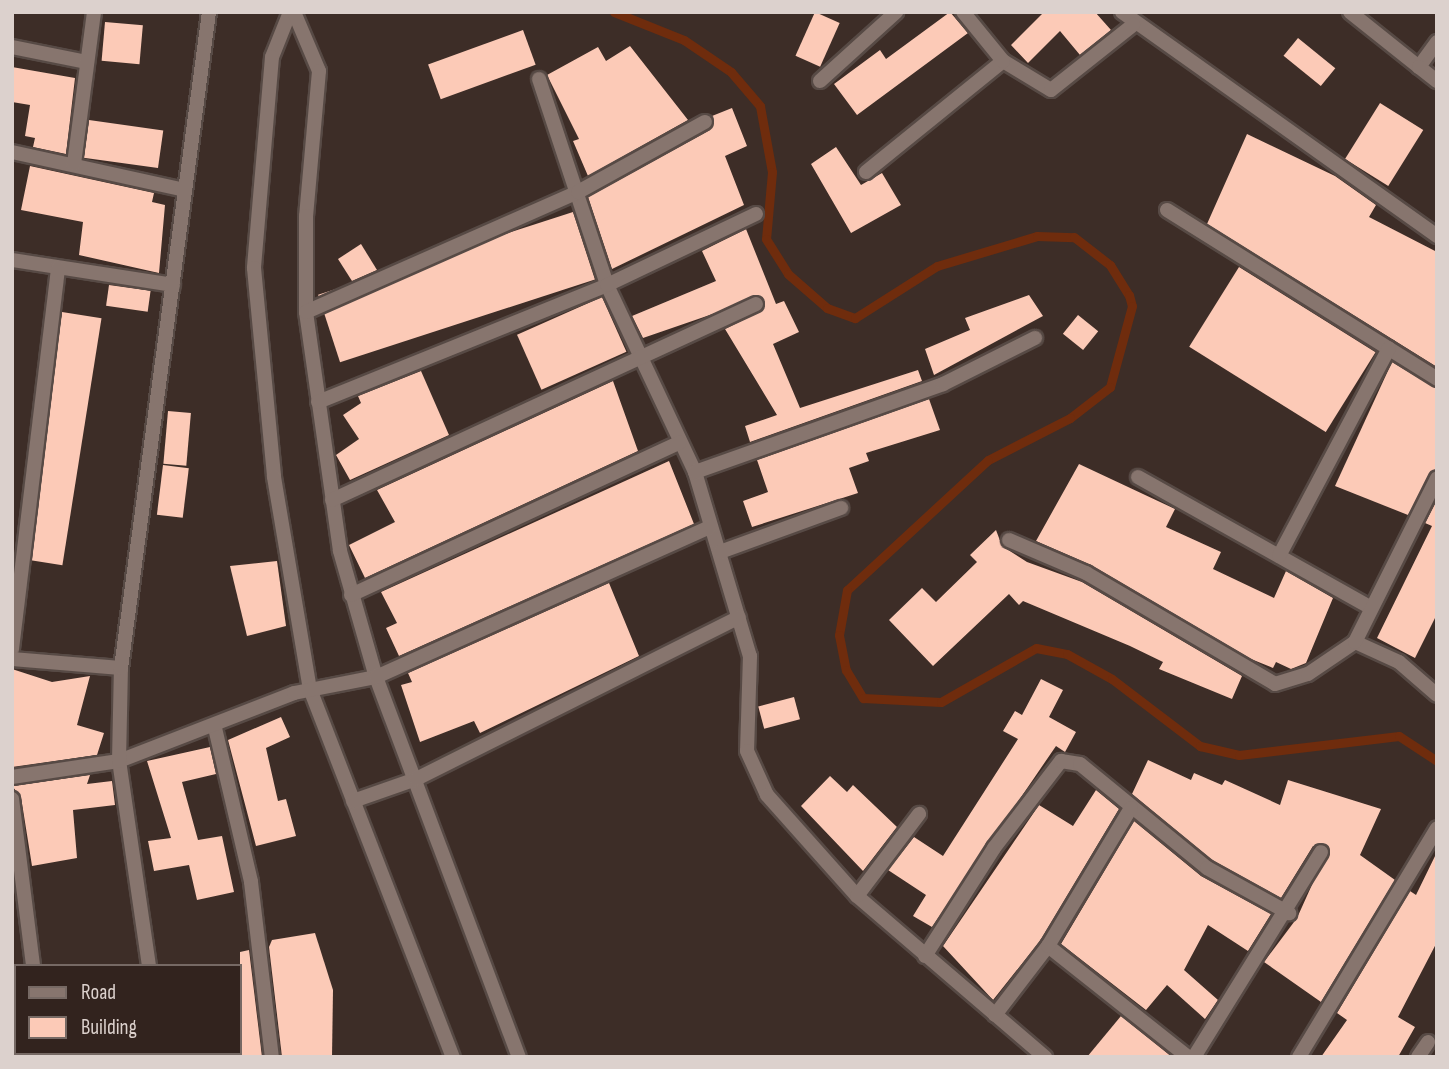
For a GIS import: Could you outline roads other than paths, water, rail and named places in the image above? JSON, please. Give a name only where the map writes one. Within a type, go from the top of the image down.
[{"type":"street","points":[[74,164],[94,12]]},
{"type":"street","points":[[149,964],[119,761],[121,668],[209,12]]},
{"type":"street","points":[[292,12],[319,71],[306,216],[306,312],[332,500],[351,595],[376,677],[519,1057]]},
{"type":"street","points":[[292,12],[272,57],[254,308],[274,477],[310,689],[453,1057]]},
{"type":"street","points":[[820,81],[896,12]]},
{"type":"street","points":[[963,12],[1003,61],[1051,90],[1133,25]]},
{"type":"street","points":[[1122,12],[1133,25],[1437,236]]},
{"type":"street","points":[[1350,12],[1437,81]]},
{"type":"street","points":[[1419,67],[1437,42]]},
{"type":"street","points":[[12,47],[87,62]]},
{"type":"street","points":[[866,172],[1003,61]]},
{"type":"street","points":[[539,79],[607,285],[679,443],[695,472],[750,656],[747,751],[767,796],[857,895],[1045,1057]]},
{"type":"street","points":[[306,312],[578,192],[705,122]]},
{"type":"street","points":[[12,152],[185,190]]},
{"type":"street","points":[[1167,210],[1437,379]]},
{"type":"street","points":[[318,402],[607,285],[756,214]]},
{"type":"street","points":[[12,260],[173,285]]},
{"type":"street","points":[[12,649],[58,268]]},
{"type":"street","points":[[332,500],[642,361],[756,304]]},
{"type":"street","points":[[695,472],[943,384],[1035,338]]},
{"type":"street","points":[[1279,556],[1389,348]]},
{"type":"street","points":[[351,595],[679,443]]},
{"type":"street","points":[[1138,477],[1371,608]]},
{"type":"street","points":[[1009,540],[1086,573],[1275,684],[1308,674],[1355,642],[1437,478]]},
{"type":"street","points":[[720,552],[841,508]]},
{"type":"street","points":[[12,776],[119,761],[215,728],[265,703],[294,693],[376,677],[710,527]]},
{"type":"street","points":[[353,801],[416,779],[739,617]]},
{"type":"street","points":[[1355,642],[1399,662],[1437,695]]},
{"type":"street","points":[[12,659],[121,668]]},
{"type":"street","points":[[215,728],[251,882],[272,1057]]},
{"type":"street","points":[[925,956],[994,848],[1061,761],[1080,764],[1207,868],[1289,913]]},
{"type":"street","points":[[12,799],[33,964]]},
{"type":"street","points":[[995,1015],[1048,946],[1131,808]]},
{"type":"street","points":[[857,895],[919,814]]},
{"type":"street","points":[[1299,1057],[1437,828]]},
{"type":"street","points":[[1194,1057],[1289,913],[1321,852]]},
{"type":"street","points":[[1048,946],[1188,1057]]},
{"type":"street","points":[[1418,1057],[1428,1042]]},
{"type":"waterway","points":[[614,12],[684,40],[731,72],[760,106],[772,172],[766,239],[788,274],[827,308],[855,318],[937,266],[1037,236],[1074,237],[1110,265],[1129,295],[1132,306],[1110,387],[1070,418],[988,460],[847,590],[839,635],[846,670],[863,698],[941,702],[1036,648],[1067,654],[1112,679],[1200,746],[1239,755],[1399,736],[1437,761]]}]
